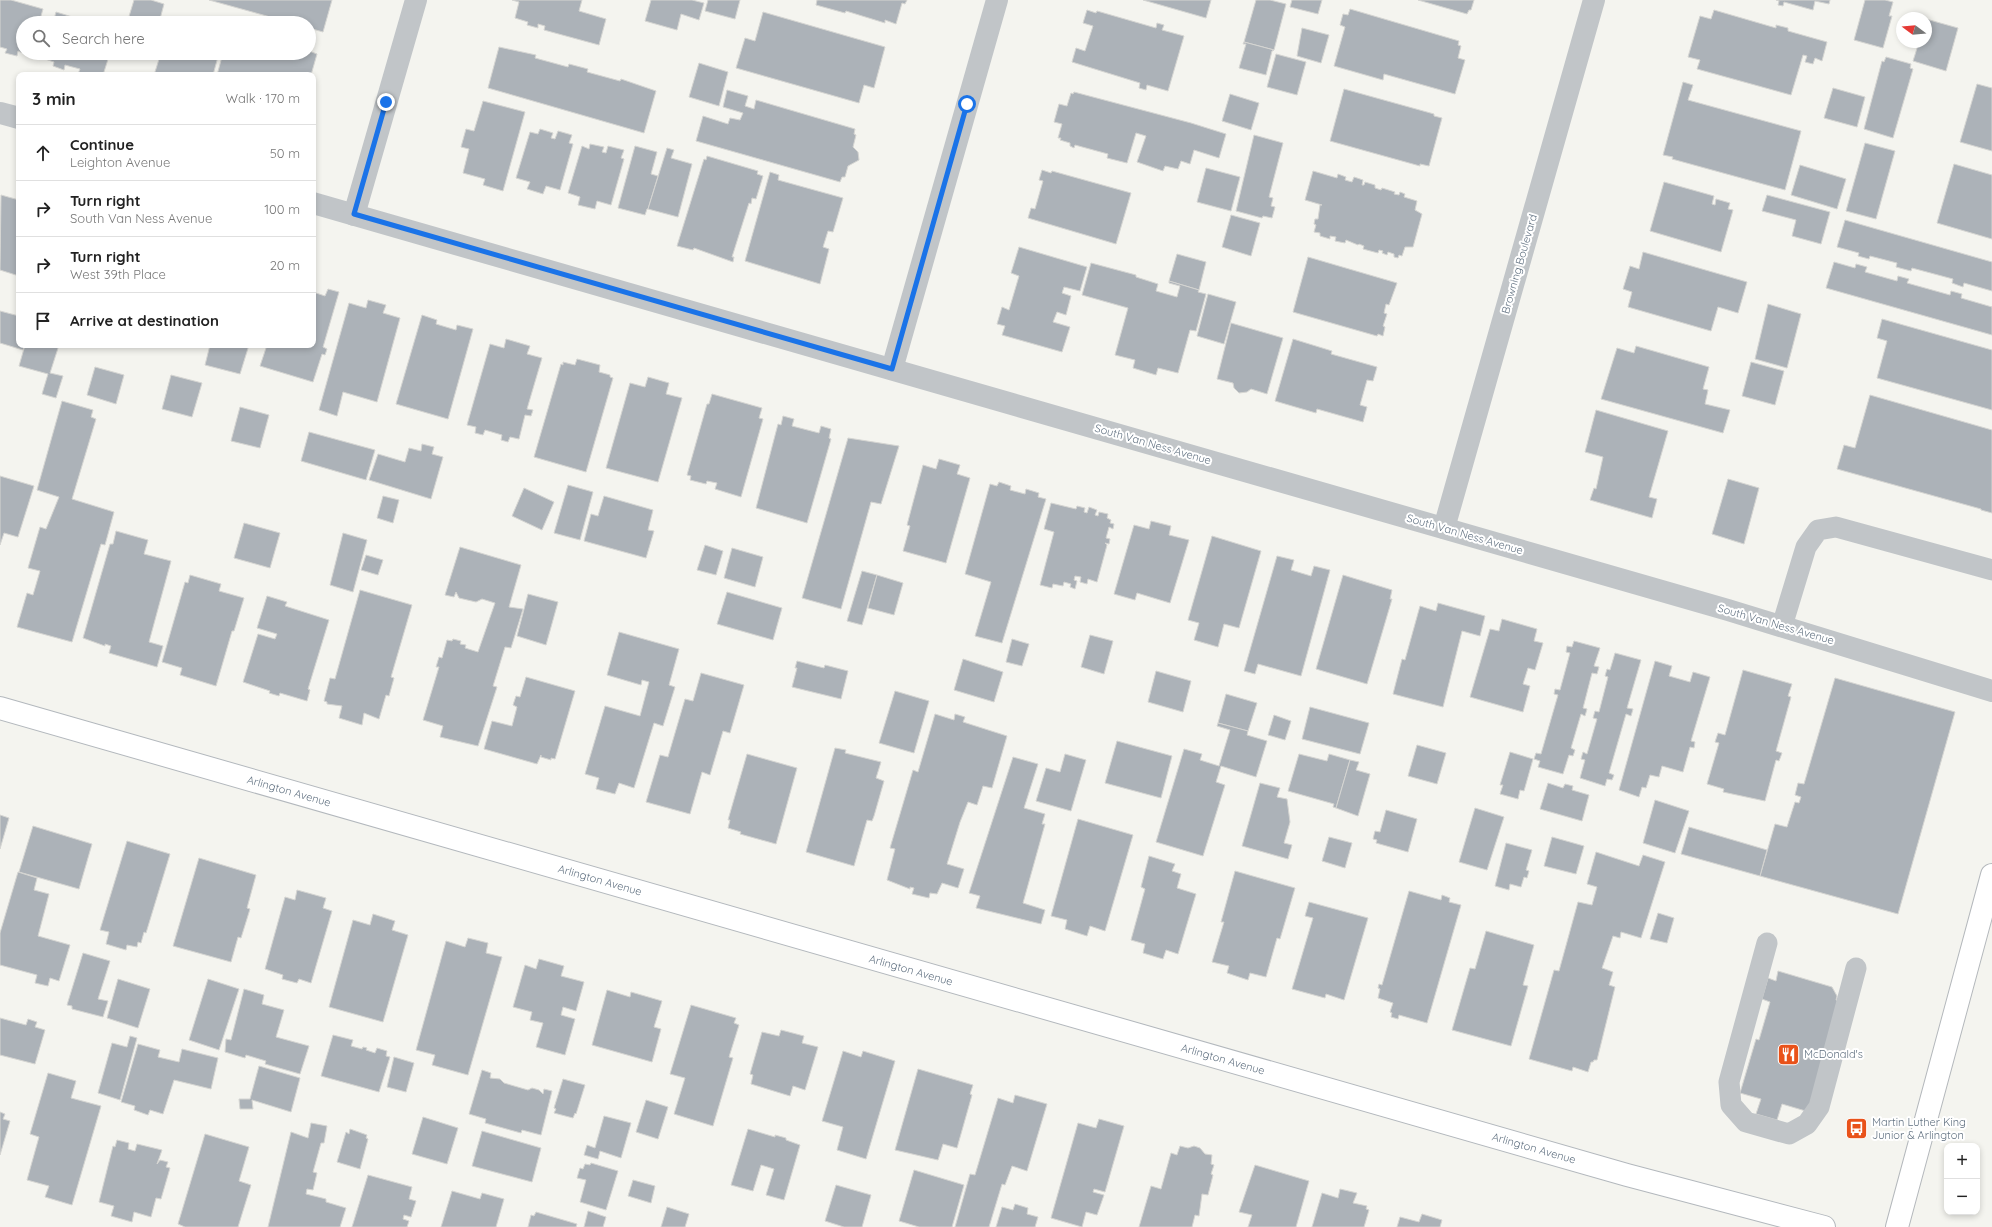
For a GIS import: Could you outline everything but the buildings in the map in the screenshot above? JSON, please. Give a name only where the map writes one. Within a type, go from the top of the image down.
[{"type":"main road","name":"Arlington Avenue","points":[[0,708],[1617,1172],[1824,1227]]},
{"type":"main road","points":[[1897,1227],[1992,875]]},
{"type":"street","points":[[354,214],[416,0]]},
{"type":"street","points":[[892,369],[997,0]]},
{"type":"street","name":"Browning Boulevard","points":[[1444,528],[1594,0]]},
{"type":"street","points":[[0,113],[16,117]]},
{"type":"street","name":"South Van Ness Avenue","points":[[316,204],[1782,626],[1992,691]]},
{"type":"lane","points":[[1782,626],[1806,547],[1818,530],[1836,527],[1992,570]]},
{"type":"lane","points":[[1767,943],[1729,1082],[1731,1105],[1746,1122],[1789,1134],[1807,1124],[1819,1107],[1856,968]]},
{"type":"place","name":"McDonald's","points":[[1788,1054]]},
{"type":"place","name":"Martin Luther King Junior & Arlington","points":[[1856,1128]]},
{"type":"route","points":[[386,102],[354,214],[892,369],[967,104]]}]
